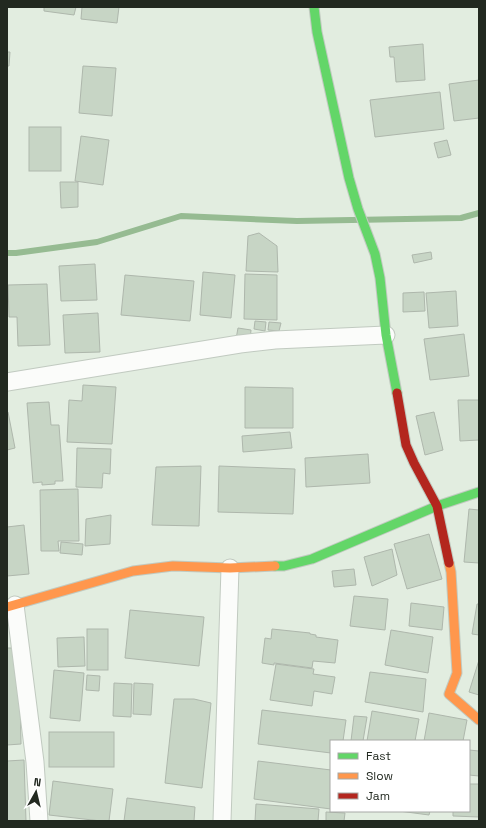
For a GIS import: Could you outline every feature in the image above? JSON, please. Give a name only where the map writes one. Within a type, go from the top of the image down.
[{"type":"street","points":[[314,7],[349,178],[358,209],[375,254],[380,278],[386,335],[406,445],[436,506],[451,572],[457,673],[449,694],[479,720]]},
{"type":"street","points":[[7,382],[240,344],[275,340],[386,335]]},
{"type":"street","points":[[39,821],[35,762],[11,606],[134,571],[173,566],[230,568],[284,566],[312,559],[436,506],[479,492]]},
{"type":"street","points":[[222,821],[230,568]]},
{"type":"building","points":[[44,7],[76,7],[74,15],[44,11]]},
{"type":"building","points":[[82,7],[119,7],[117,23],[81,19]]},
{"type":"building","points":[[423,44],[425,80],[396,82],[394,57],[390,57],[389,47]]},
{"type":"building","points":[[7,52],[10,52],[9,66],[7,66]]},
{"type":"building","points":[[83,66],[116,68],[112,116],[79,113]]},
{"type":"building","points":[[479,80],[479,118],[454,121],[449,84]]},
{"type":"building","points":[[440,92],[444,129],[375,137],[370,100]]},
{"type":"building","points":[[29,127],[61,127],[61,171],[29,171]]},
{"type":"building","points":[[81,136],[109,140],[103,185],[75,181]]},
{"type":"building","points":[[447,140],[451,155],[438,158],[434,143]]},
{"type":"building","points":[[60,182],[78,182],[78,207],[61,208]]},
{"type":"building","points":[[259,233],[277,246],[278,272],[246,271],[248,236]]},
{"type":"building","points":[[431,252],[432,259],[414,263],[412,255]]},
{"type":"building","points":[[95,264],[97,300],[61,301],[59,266]]},
{"type":"building","points":[[203,272],[235,275],[231,318],[200,315]]},
{"type":"building","points":[[245,274],[277,275],[277,320],[244,319]]},
{"type":"building","points":[[125,275],[194,281],[190,321],[121,315]]},
{"type":"building","points":[[47,284],[50,345],[18,346],[17,317],[9,317],[8,285]]},
{"type":"building","points":[[456,291],[458,326],[429,328],[426,293]]},
{"type":"building","points":[[424,292],[425,311],[403,312],[403,293]]},
{"type":"building","points":[[98,313],[100,352],[65,353],[63,315]]},
{"type":"building","points":[[255,321],[266,322],[265,331],[254,329]]},
{"type":"building","points":[[269,322],[281,323],[279,331],[268,330]]},
{"type":"building","points":[[238,328],[251,330],[250,341],[236,339]]},
{"type":"building","points":[[464,334],[469,376],[430,380],[424,339]]},
{"type":"building","points":[[83,385],[116,387],[112,444],[67,442],[69,400],[82,401]]},
{"type":"building","points":[[245,387],[293,388],[293,428],[245,428]]},
{"type":"building","points":[[458,400],[479,400],[479,440],[460,441]]},
{"type":"building","points":[[49,402],[51,425],[59,425],[63,481],[55,481],[55,484],[42,485],[42,482],[33,483],[27,403]]},
{"type":"building","points":[[7,412],[15,448],[7,450]]},
{"type":"building","points":[[434,412],[443,450],[425,455],[416,416]]},
{"type":"building","points":[[290,432],[292,448],[243,452],[242,436]]},
{"type":"building","points":[[77,448],[111,449],[110,474],[103,473],[102,488],[76,487]]},
{"type":"building","points":[[368,454],[370,483],[306,487],[305,458]]},
{"type":"building","points":[[201,466],[199,526],[152,525],[156,467]]},
{"type":"building","points":[[219,466],[295,469],[293,514],[218,512]]},
{"type":"building","points":[[78,489],[79,541],[58,541],[59,551],[41,551],[40,490]]},
{"type":"building","points":[[469,509],[479,510],[479,563],[464,562]]},
{"type":"building","points":[[111,515],[110,544],[85,546],[86,519]]},
{"type":"building","points":[[24,525],[29,574],[7,576],[7,527]]},
{"type":"building","points":[[429,534],[442,579],[407,589],[394,544]]},
{"type":"building","points":[[61,542],[83,544],[82,555],[60,553]]},
{"type":"building","points":[[392,549],[397,575],[372,586],[364,557]]},
{"type":"building","points":[[354,569],[356,585],[334,587],[332,571]]},
{"type":"building","points":[[354,596],[388,599],[385,630],[350,626]]},
{"type":"building","points":[[411,603],[444,607],[442,630],[409,626]]},
{"type":"building","points":[[477,604],[479,604],[479,635],[472,634]]},
{"type":"building","points":[[130,610],[204,617],[199,666],[125,658]]},
{"type":"building","points":[[87,629],[108,629],[108,670],[87,670]]},
{"type":"building","points":[[272,629],[310,633],[316,635],[316,637],[338,640],[335,663],[313,661],[312,668],[262,663],[265,638],[271,639]]},
{"type":"building","points":[[391,630],[433,637],[428,673],[385,665]]},
{"type":"building","points":[[84,637],[85,666],[58,667],[57,638]]},
{"type":"building","points":[[7,648],[19,648],[21,744],[7,745]]},
{"type":"building","points":[[479,660],[479,695],[469,692]]},
{"type":"building","points":[[276,664],[314,669],[313,674],[335,677],[332,694],[314,691],[312,706],[270,700]]},
{"type":"building","points":[[54,670],[84,673],[80,721],[50,718]]},
{"type":"building","points":[[370,672],[426,679],[423,712],[365,702]]},
{"type":"building","points":[[87,675],[100,676],[99,691],[86,690]]},
{"type":"building","points":[[114,683],[132,684],[131,717],[113,716]]},
{"type":"building","points":[[134,683],[153,684],[151,715],[133,714]]},
{"type":"building","points":[[174,699],[194,699],[211,703],[202,788],[165,783]]},
{"type":"building","points":[[262,710],[346,720],[343,740],[330,740],[330,753],[258,744]]},
{"type":"building","points":[[372,711],[419,719],[415,740],[367,740]]},
{"type":"building","points":[[429,713],[467,720],[463,740],[424,740]]},
{"type":"building","points":[[354,716],[367,717],[363,740],[351,740]]},
{"type":"building","points":[[49,732],[114,732],[114,767],[49,767]]},
{"type":"building","points":[[470,750],[479,751],[479,776],[470,775]]},
{"type":"building","points":[[24,760],[26,821],[7,821],[7,761]]},
{"type":"building","points":[[258,761],[330,770],[330,809],[254,799]]},
{"type":"building","points":[[53,781],[113,789],[109,821],[49,815]]},
{"type":"building","points":[[470,784],[479,784],[479,817],[453,816],[453,812],[470,812]]},
{"type":"building","points":[[127,798],[195,807],[194,821],[124,821]]},
{"type":"building","points":[[256,804],[319,809],[318,821],[255,821]]},
{"type":"building","points":[[326,812],[345,813],[344,821],[326,821]]},
{"type":"building","points":[[406,812],[430,812],[429,815]]},
{"type":"waterway","points":[[7,253],[97,242],[181,216],[297,221],[461,218],[479,213]]},
{"type":"traffic: fast","points":[[314,7],[317,32],[349,178],[358,209],[375,254],[380,278],[386,335],[397,393]]},
{"type":"traffic: fast","points":[[275,566],[284,566],[312,559],[437,506],[479,492]]},
{"type":"traffic: slow","points":[[449,563],[451,572],[457,673],[449,694],[479,720]]},
{"type":"traffic: slow","points":[[7,607],[133,571],[173,566],[230,568],[275,566]]},
{"type":"traffic: jam","points":[[397,393],[406,445],[437,506],[449,563]]}]
